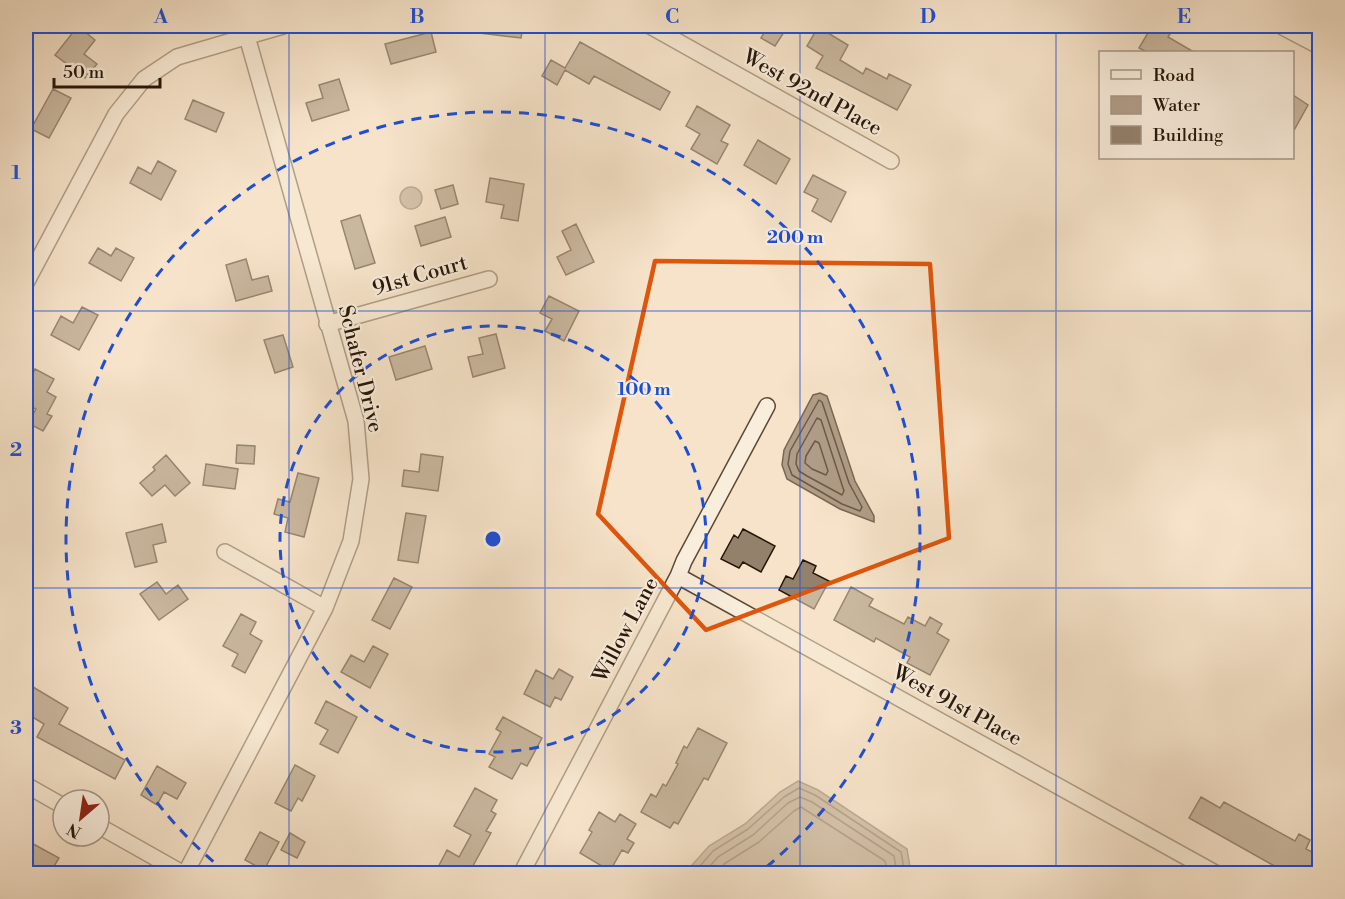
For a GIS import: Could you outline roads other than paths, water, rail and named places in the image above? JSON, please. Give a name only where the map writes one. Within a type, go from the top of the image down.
[{"type":"street","points":[[26,283],[116,114],[144,79],[177,57],[245,31],[283,26]]},
{"type":"street","name":"West 92nd Place","points":[[650,26],[891,161]]},
{"type":"street","points":[[1284,26],[1320,45]]},
{"type":"street","name":"Schafer Drive","points":[[184,873],[325,608],[351,541],[361,479],[356,421],[245,31]]},
{"type":"street","name":"91st Court","points":[[327,324],[489,279]]},
{"type":"street","name":"Willow Lane","points":[[521,873],[767,406]]},
{"type":"street","points":[[225,552],[325,608]]},
{"type":"street","name":"West 91st Place","points":[[678,576],[1216,873]]},
{"type":"street","points":[[26,785],[51,799]]},
{"type":"street","points":[[111,833],[184,873]]},
{"type":"water","points":[[411,187],[419,190],[422,198],[419,206],[411,209],[403,206],[400,198],[403,190]]},
{"type":"water","points":[[820,393],[827,396],[855,481],[874,516],[874,522],[840,509],[787,479],[782,465],[784,450],[813,395]]},
{"type":"water","points":[[798,781],[818,790],[907,849],[911,873],[685,873],[709,846],[745,824],[780,792]]}]
